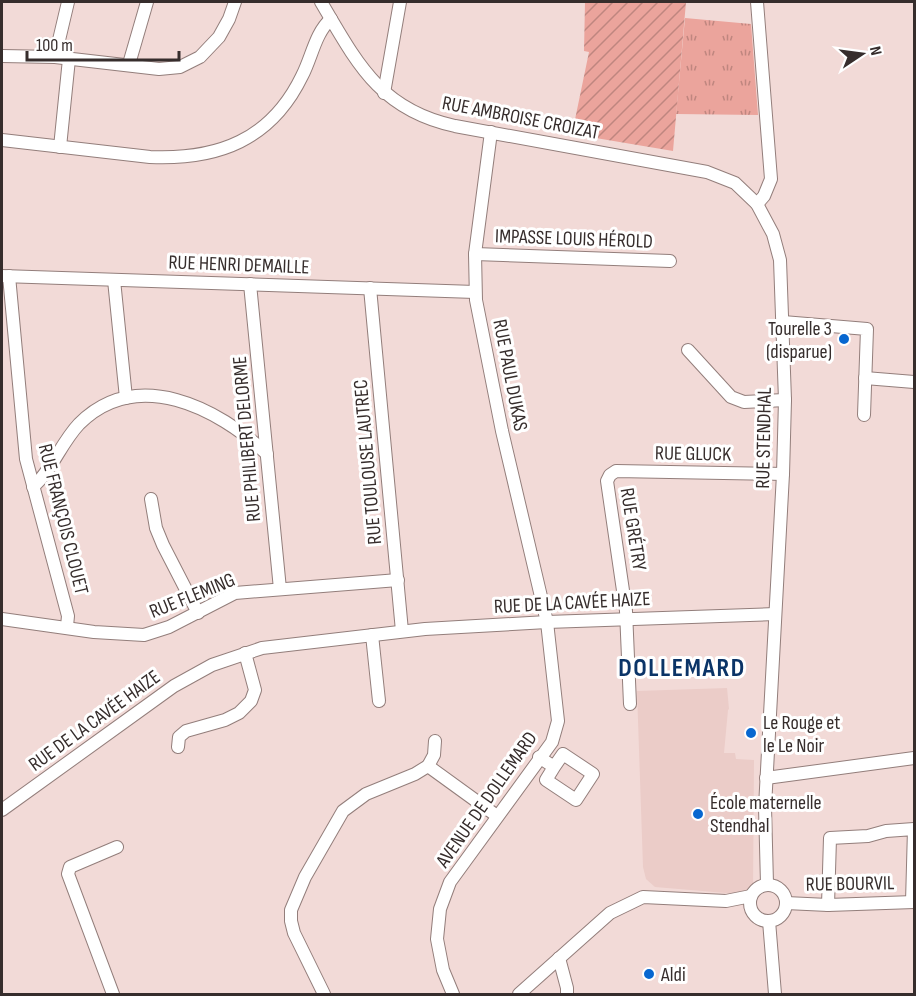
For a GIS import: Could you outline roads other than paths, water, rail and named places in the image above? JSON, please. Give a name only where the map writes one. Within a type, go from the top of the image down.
[{"type":"street","points":[[55,57],[68,2]]},
{"type":"street","points":[[129,64],[147,2]]},
{"type":"street","points":[[2,56],[69,58],[159,69],[180,67],[200,57],[219,37],[229,19],[234,2]]},
{"type":"street","name":"RUE AMBROISE CROIZAT","points":[[321,2],[364,72],[384,93],[412,113],[434,122],[707,172],[735,183],[757,204]]},
{"type":"street","points":[[384,93],[400,2]]},
{"type":"street","points":[[756,2],[771,179],[764,196],[757,204]]},
{"type":"street","points":[[2,140],[175,158],[220,151],[238,143],[267,124],[282,107],[302,77],[322,27],[332,19]]},
{"type":"street","points":[[60,147],[69,58]]},
{"type":"street","name":"RUE PAUL DUKAS","points":[[491,132],[476,254],[475,292],[502,431],[547,622]]},
{"type":"street","name":"RUE STENDHAL","points":[[757,204],[773,234],[780,260],[785,400],[766,778],[767,885]]},
{"type":"street","name":"IMPASSE LOUIS HÉROLD","points":[[476,254],[670,261]]},
{"type":"street","name":"RUE HENRI DEMAILLE","points":[[5,276],[475,292]]},
{"type":"street","name":"RUE FRANÇOIS CLOUET","points":[[5,276],[26,459],[68,616],[67,626]]},
{"type":"street","points":[[114,280],[126,398]]},
{"type":"street","name":"RUE PHILIBERT DELORME","points":[[250,284],[280,589]]},
{"type":"street","name":"RUE TOULOUSE LAUTREC","points":[[370,288],[402,631]]},
{"type":"street","points":[[783,322],[867,329],[864,415]]},
{"type":"street","points":[[688,350],[731,397],[744,402],[785,400]]},
{"type":"street","points":[[865,378],[915,382]]},
{"type":"street","points":[[33,488],[40,482],[60,449],[79,424],[99,408],[126,398],[151,396],[176,399],[204,409],[239,431],[267,454]]},
{"type":"street","name":"RUE GLUCK","points":[[607,481],[616,471],[783,474]]},
{"type":"street","name":"RUE GRÉTRY","points":[[607,481],[627,620],[630,704]]},
{"type":"street","points":[[151,500],[156,528],[163,545],[198,613]]},
{"type":"street","name":"RUE FLEMING","points":[[2,619],[67,626],[94,632],[144,635],[169,627],[235,593],[398,580]]},
{"type":"street","name":"RUE DE LA CAVÉE HAIZE","points":[[2,810],[174,686],[212,665],[245,652],[402,631],[547,622],[775,614]]},
{"type":"street","name":"AVENUE DE DOLLEMARD","points":[[453,994],[443,970],[438,947],[437,925],[450,882],[552,742],[558,721],[547,622]]},
{"type":"street","points":[[372,635],[379,701]]},
{"type":"street","points":[[178,747],[179,737],[186,731],[225,720],[239,713],[251,701],[255,690],[245,652]]},
{"type":"street","points":[[324,994],[294,933],[291,921],[291,910],[305,877],[343,812],[366,794],[415,774],[428,766],[434,755],[435,741]]},
{"type":"street","points":[[539,757],[554,767]]},
{"type":"street","points":[[766,778],[915,758]]},
{"type":"street","points":[[428,766],[497,816]]},
{"type":"street","points":[[828,904],[830,838],[868,836],[886,831],[914,829],[913,902]]},
{"type":"street","points":[[113,994],[68,874],[70,867],[117,847]]},
{"type":"street","points":[[726,901],[751,910],[758,918],[769,921],[775,920],[783,913],[786,903],[783,892],[773,885],[757,888],[751,896],[751,910]]},
{"type":"street","points":[[519,994],[610,913],[643,897],[726,901],[751,896]]},
{"type":"street","name":"RUE BOURVIL","points":[[786,903],[913,902]]},
{"type":"street","points":[[769,921],[775,994]]},
{"type":"street","points":[[559,958],[567,994]]},
{"type":"place","name":"Tourelle 3 (disparue)","points":[[844,339]]},
{"type":"place","name":"Le Rouge et le Le Noir","points":[[751,733]]},
{"type":"place","name":"École maternelle Stendhal","points":[[698,814]]},
{"type":"place","name":"Aldi","points":[[649,974]]},
{"type":"district","name":"DOLLEMARD","points":[[682,667]]}]
